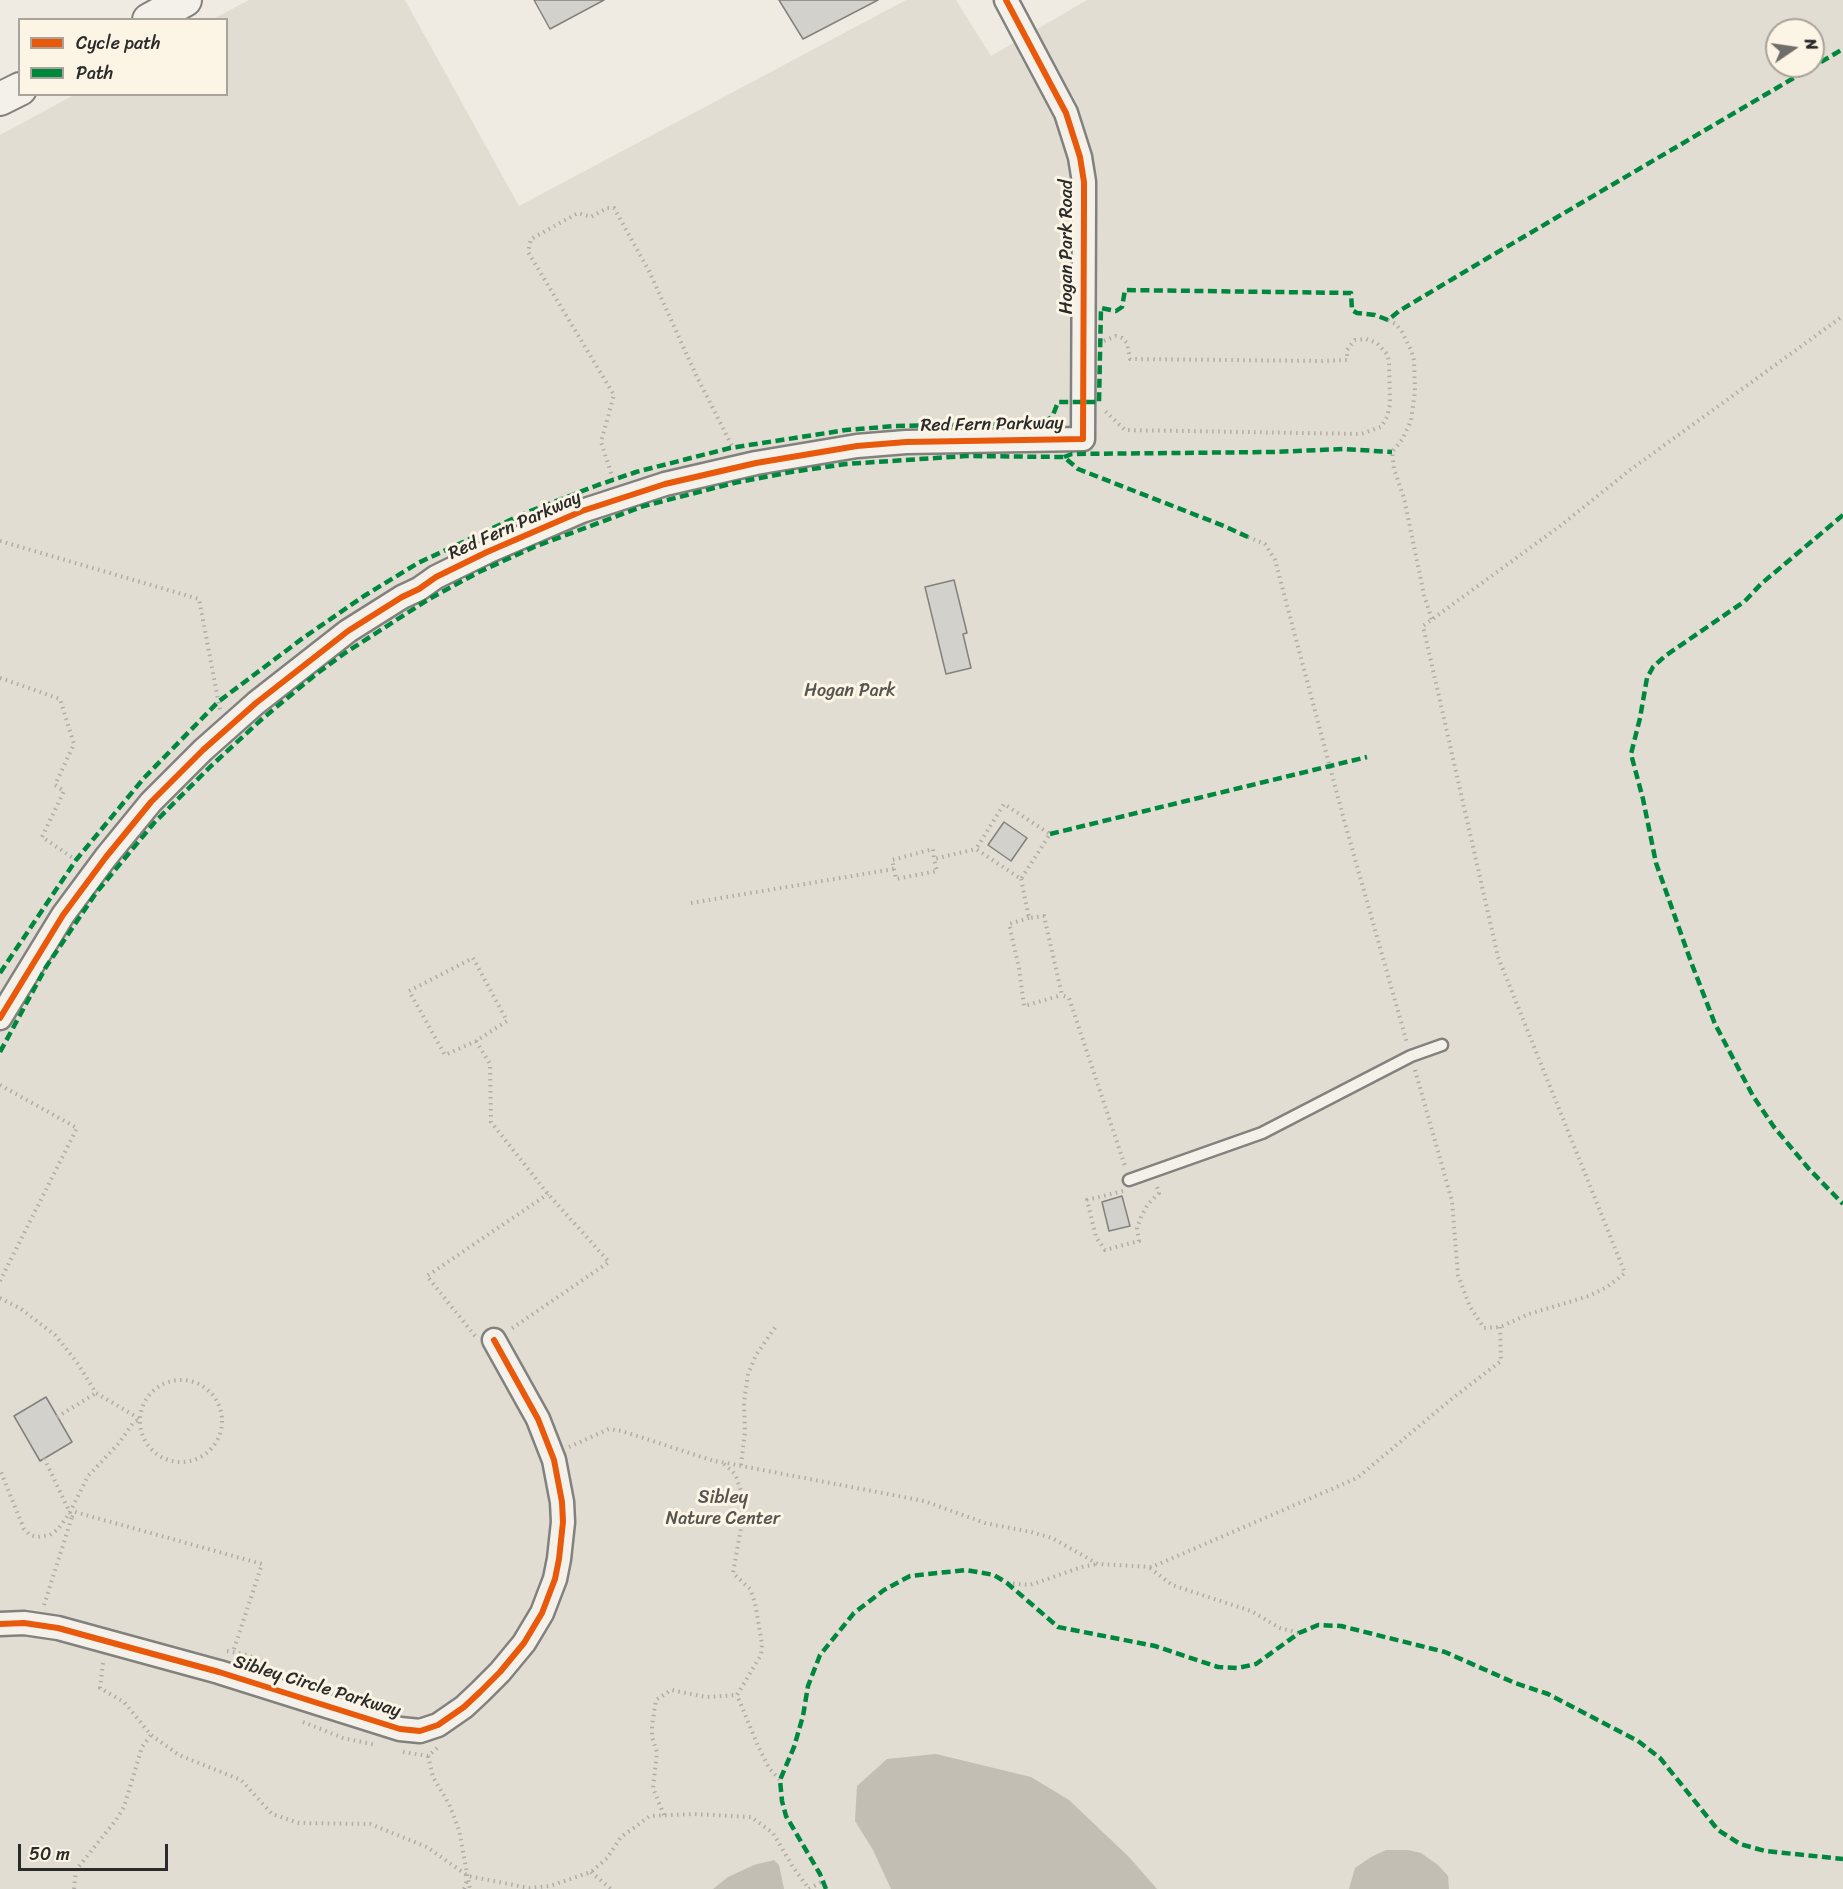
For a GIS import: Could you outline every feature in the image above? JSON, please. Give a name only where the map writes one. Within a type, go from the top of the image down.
[{"type":"main road","points":[[153,18],[185,0]]},
{"type":"main road","points":[[0,99],[18,90]]},
{"type":"street","name":"Hogan Park Road","points":[[1006,0],[1066,113],[1080,157],[1084,182],[1083,439]]},
{"type":"street","name":"Red Fern Parkway","points":[[0,1018],[52,931],[106,857],[151,802],[224,730],[256,703],[348,631],[436,577],[582,511],[665,484],[740,467],[857,447],[906,442],[1083,439]]},
{"type":"street","name":"Sibley Circle Parkway","points":[[0,1624],[24,1623],[58,1628],[219,1672],[400,1729],[420,1731],[443,1721],[464,1707],[500,1672],[533,1629],[555,1579],[562,1542],[562,1502],[559,1480],[548,1441],[525,1394],[491,1338]]},
{"type":"lane","points":[[1131,1185],[1262,1133],[1411,1056],[1442,1045]]},
{"type":"path","points":[[613,480],[601,442],[614,395],[528,252],[531,239],[578,213],[591,217],[607,208],[614,208],[649,272],[696,375],[733,447],[740,467]]},
{"type":"path","points":[[1248,537],[1265,544],[1275,560],[1344,820],[1452,1201],[1458,1275],[1470,1307],[1484,1328],[1500,1327],[1529,1314],[1589,1296],[1607,1287],[1625,1273],[1498,957],[1423,627],[1560,526],[1630,470],[1843,316]]},
{"type":"path","points":[[1388,320],[1396,324],[1402,332],[1413,360],[1415,391],[1411,421],[1402,440],[1392,452],[1424,595],[1432,620]]},
{"type":"path","points":[[1100,406],[1125,430],[1361,435],[1381,427],[1387,417],[1390,404],[1387,354],[1377,343],[1366,339],[1355,340],[1347,350],[1347,360],[1322,361],[1130,358],[1130,350],[1122,338],[1116,336],[1101,343]]},
{"type":"path","points":[[0,541],[199,599],[224,730]]},
{"type":"path","points":[[0,678],[60,699],[74,744],[55,785],[64,791],[42,837],[76,860]]},
{"type":"path","points":[[934,859],[976,849],[1004,804],[1050,834],[1021,879],[1029,918]]},
{"type":"path","points":[[933,849],[937,871],[896,879],[894,869],[892,860],[933,849]]},
{"type":"path","points":[[976,849],[1021,879]]},
{"type":"path","points":[[691,903],[894,869]]},
{"type":"path","points":[[1062,995],[1044,916],[1009,924],[1019,968],[1018,978],[1024,1006],[1062,995],[1069,998],[1131,1185]]},
{"type":"path","points":[[473,958],[507,1021],[476,1041],[445,1055],[409,991],[473,958]]},
{"type":"path","points":[[476,1041],[489,1064],[491,1122],[549,1194],[609,1262],[491,1338],[427,1276],[549,1194]]},
{"type":"path","points":[[0,1085],[77,1128],[0,1281]]},
{"type":"path","points":[[1131,1185],[1157,1187],[1159,1193],[1148,1204],[1141,1217],[1137,1228],[1139,1241],[1105,1250],[1096,1237],[1087,1200],[1131,1185]]},
{"type":"path","points":[[0,1298],[21,1309],[55,1335],[76,1361],[96,1393],[140,1419],[144,1438],[151,1449],[160,1456],[172,1461],[185,1462],[197,1459],[208,1452],[216,1442],[221,1418],[218,1406],[211,1394],[202,1386],[189,1381],[176,1380],[153,1391],[145,1401],[140,1419],[133,1424],[88,1476],[71,1515],[46,1603],[43,1607],[36,1606]]},
{"type":"path","points":[[741,1465],[746,1432],[744,1402],[748,1374],[756,1355],[776,1326]]},
{"type":"path","points":[[1007,1583],[1030,1585],[1082,1567],[1098,1564],[1152,1567],[1357,1478],[1449,1401],[1501,1362],[1500,1327]]},
{"type":"path","points":[[57,1417],[96,1393]]},
{"type":"path","points":[[564,1448],[609,1429],[622,1431],[716,1461],[726,1465],[735,1474],[744,1499],[744,1511],[733,1573],[750,1589],[755,1603],[762,1644],[761,1655],[737,1695]]},
{"type":"path","points":[[44,1458],[71,1515]]},
{"type":"path","points":[[716,1461],[924,1501],[985,1523],[1032,1532],[1052,1538],[1098,1564],[1152,1569],[1172,1585],[1251,1611],[1280,1628],[1299,1633]]},
{"type":"path","points":[[0,1470],[19,1520],[30,1535],[37,1537],[50,1535],[75,1512],[262,1564],[233,1652]]},
{"type":"path","points":[[46,1603],[54,1606]]},
{"type":"path","points":[[224,1650],[244,1654],[276,1667]]},
{"type":"path","points":[[94,1660],[109,1664]]},
{"type":"path","points":[[103,1663],[100,1688],[124,1702],[151,1735],[179,1755],[241,1780],[272,1814],[298,1823],[370,1824],[428,1847],[468,1876],[529,1888],[550,1886],[591,1872],[602,1864],[621,1837],[631,1828],[650,1816],[664,1815],[751,1817],[773,1833],[809,1889],[823,1881]]},
{"type":"path","points":[[664,1815],[653,1788],[657,1752],[652,1737],[652,1726],[657,1700],[670,1690],[706,1697],[737,1695]]},
{"type":"path","points":[[737,1695],[758,1746],[770,1768],[780,1779]]},
{"type":"path","points":[[301,1722],[343,1738],[378,1746]]},
{"type":"path","points":[[74,1889],[76,1870],[124,1807],[142,1747],[151,1735]]},
{"type":"path","points":[[428,1756],[439,1746]]},
{"type":"path","points":[[398,1751],[428,1756]]},
{"type":"path","points":[[428,1756],[433,1777],[449,1804],[459,1830],[470,1889]]},
{"type":"path","points":[[591,1872],[611,1889]]},
{"type":"path","points":[[464,1889],[468,1876]]},
{"type":"green space","name":"Hogan Park","points":[[249,0],[405,0],[519,206],[906,0],[956,0],[991,56],[1087,0],[1843,0],[1843,1889],[0,1889],[0,135],[72,96],[228,96],[228,18],[215,18]]},
{"type":"shaded area","points":[[936,1754],[1031,1777],[1069,1800],[1129,1857],[1157,1889],[891,1889],[873,1850],[855,1821],[857,1786],[887,1759]]},
{"type":"shaded area","points":[[1386,1850],[1408,1850],[1421,1853],[1438,1865],[1448,1876],[1449,1889],[1349,1889],[1355,1868]]},
{"type":"shaded area","points":[[774,1860],[779,1865],[784,1889],[713,1889],[728,1877],[754,1865]]},
{"type":"building","points":[[534,0],[604,0],[550,29]]},
{"type":"building","points":[[779,0],[878,0],[803,39]]},
{"type":"building","points":[[954,580],[967,633],[963,634],[971,668],[946,674],[925,587]]},
{"type":"building","points":[[1004,822],[1027,838],[1011,861],[988,845]]},
{"type":"building","points":[[1122,1196],[1130,1226],[1109,1231],[1102,1202]]},
{"type":"building","points":[[46,1397],[72,1442],[40,1461],[14,1416]]},
{"type":"marked path","points":[[0,973],[76,860],[144,778],[218,702],[303,638],[364,596],[418,563],[523,514],[598,485],[636,472],[730,448],[846,430],[895,426],[1045,423],[1053,415],[1058,402],[1099,402],[1101,308],[1116,311],[1122,307],[1125,290],[1351,293],[1352,310],[1388,320],[1399,311],[1486,259],[1843,49]]},
{"type":"marked path","points":[[1064,457],[1072,454],[1343,449],[1392,452]]},
{"type":"marked path","points":[[0,1052],[46,967],[96,893],[154,823],[211,766],[262,719],[345,653],[429,599],[479,572],[534,547],[644,506],[734,483],[846,464],[966,456],[1064,457],[1078,469],[1248,537]]},
{"type":"marked path","points":[[1843,515],[1761,584],[1745,601],[1665,656],[1653,667],[1647,678],[1631,754],[1656,863],[1715,1024],[1753,1096],[1774,1127],[1809,1169],[1843,1204]]},
{"type":"marked path","points":[[1050,834],[1367,757]]},
{"type":"marked path","points":[[826,1889],[820,1874],[786,1816],[780,1780],[794,1747],[803,1716],[808,1686],[820,1655],[854,1613],[884,1590],[910,1576],[966,1570],[994,1575],[1007,1583],[1058,1627],[1155,1646],[1218,1667],[1238,1668],[1256,1664],[1299,1633],[1318,1625],[1341,1626],[1445,1652],[1515,1683],[1548,1694],[1638,1741],[1660,1758],[1718,1830],[1740,1844],[1765,1851],[1843,1859]]},
{"type":"cycle path","points":[[0,1018],[63,915],[151,802],[203,750],[256,703],[348,631],[436,577],[582,511],[665,484],[756,463],[857,446],[906,442],[1083,439],[1084,182],[1080,157],[1066,113],[1006,0]]},
{"type":"cycle path","points":[[0,1624],[24,1623],[58,1628],[219,1672],[400,1729],[420,1731],[438,1725],[464,1707],[480,1692],[524,1643],[542,1613],[555,1579],[559,1559],[563,1522],[562,1502],[554,1460],[538,1419],[494,1340]]},
{"type":"park label","name":"Sibley Nature Center","points":[[723,1508]]}]
